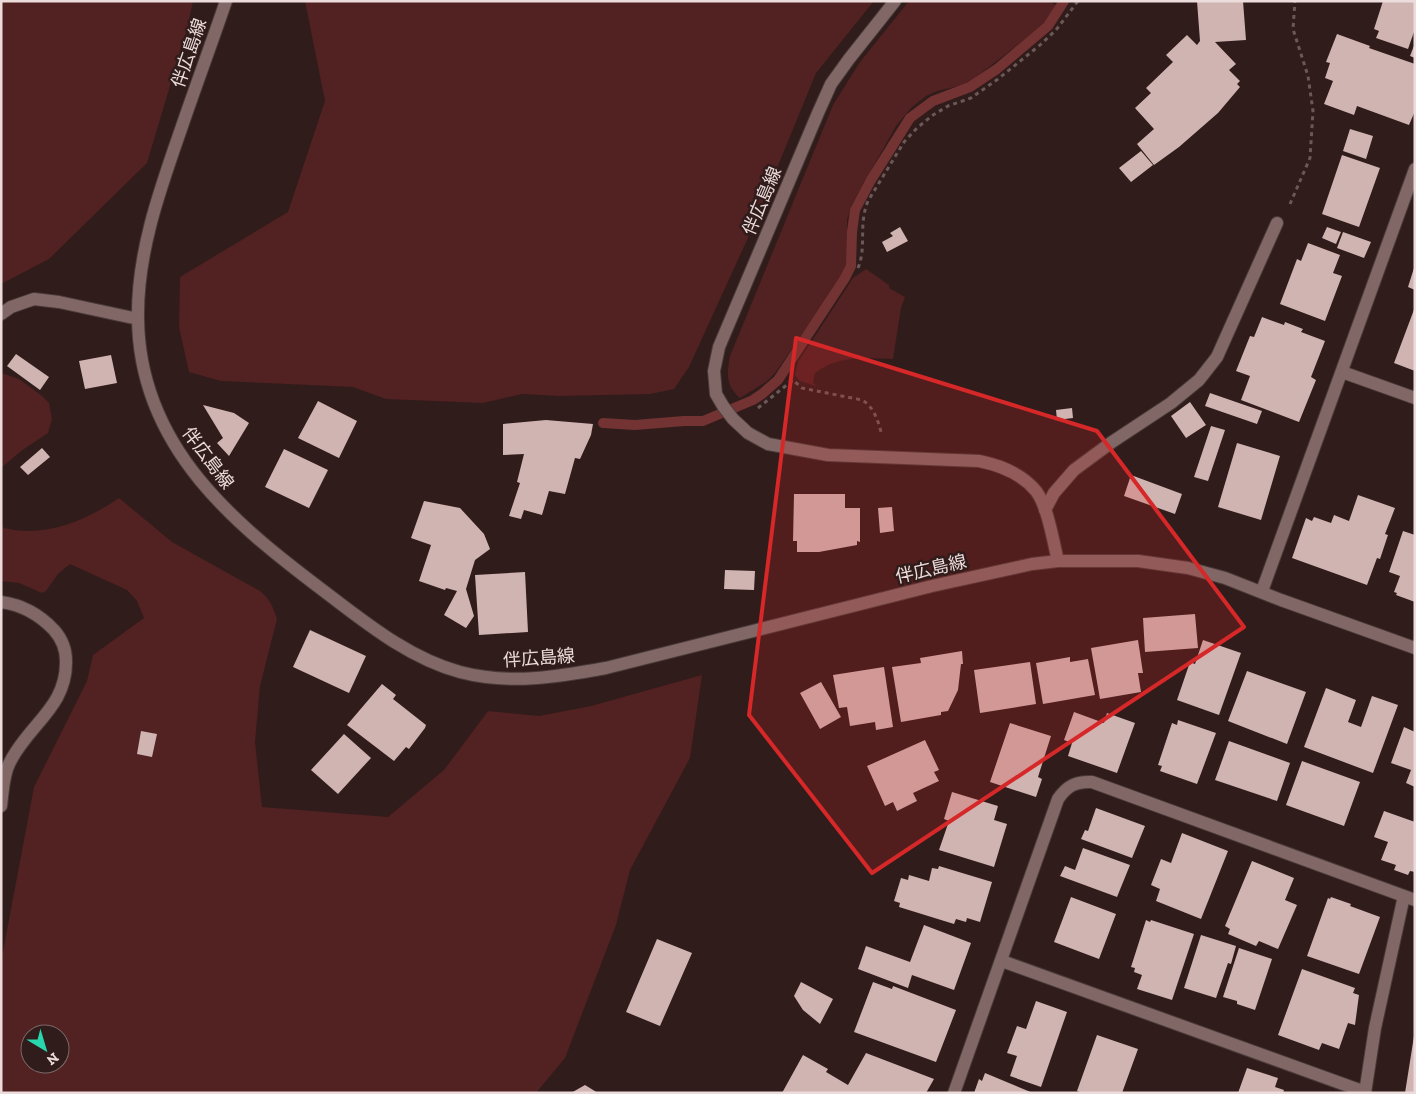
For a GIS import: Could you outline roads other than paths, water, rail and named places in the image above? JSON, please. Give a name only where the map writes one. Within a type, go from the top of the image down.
[{"type":"main road","name":"伴広島線","points":[[226,1],[159,191],[139,286],[140,353],[148,388],[161,420],[184,461],[219,503],[284,560],[372,627],[404,648],[436,664],[479,676],[522,680],[606,668],[932,586],[1032,564],[1058,561],[1044,510],[1036,492],[1008,470],[979,461],[828,455],[768,444],[748,433],[735,421],[716,394],[714,370],[719,347],[831,84],[895,1]]},
{"type":"main road","points":[[1262,592],[1412,185],[1415,169]]},
{"type":"main road","points":[[1044,510],[1054,493],[1074,470],[1171,403],[1199,380],[1217,358],[1277,223]]},
{"type":"main road","points":[[1,314],[11,307],[34,299],[59,302],[138,319]]},
{"type":"main road","points":[[1342,372],[1415,398]]},
{"type":"main road","points":[[1058,561],[1138,561],[1163,564],[1225,578],[1415,648]]},
{"type":"main road","points":[[1,602],[31,610],[45,621],[58,636],[66,651],[66,674],[59,696],[17,749],[9,764],[4,779],[1,806]]},
{"type":"main road","points":[[954,1093],[1058,799],[1072,785],[1081,782],[1092,782],[1409,898],[1375,1028],[1365,1092],[1002,960]]},
{"type":"waterway","points":[[603,423],[635,425],[703,421],[753,400],[778,380],[845,278],[851,266],[855,210],[871,180],[910,118],[933,101],[970,87],[997,69],[1048,26],[1064,1]]}]
